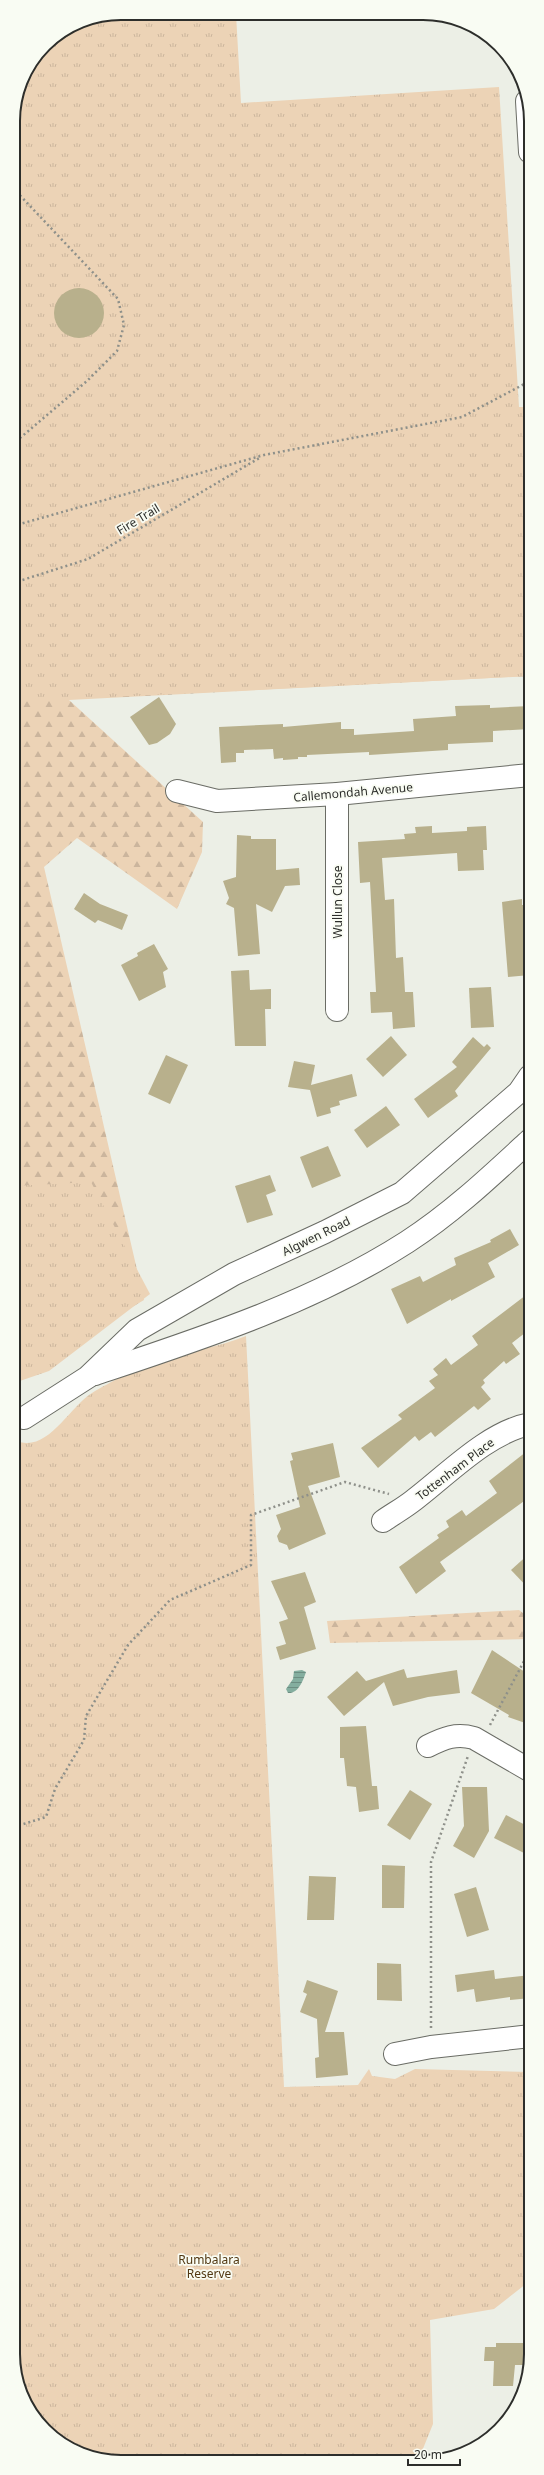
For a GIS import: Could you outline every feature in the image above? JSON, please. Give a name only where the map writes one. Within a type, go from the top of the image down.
[{"type":"street","name":"Callemondah Avenue","points":[[177,792],[217,801],[337,794],[524,776]]},
{"type":"street","name":"Wullun Close","points":[[337,794],[337,1010]]},
{"type":"street","name":"Algwen Road","points":[[24,1418],[88,1377],[137,1330],[234,1274],[325,1232],[402,1193],[519,1092],[524,1085]]},
{"type":"street","name":"Algwen Road","points":[[88,1377],[254,1316],[327,1286],[407,1242],[478,1189],[524,1146]]},
{"type":"street","name":"Tottenham Place","points":[[383,1521],[413,1501],[470,1456],[506,1433],[524,1426]]},
{"type":"street","points":[[428,1746],[454,1735],[474,1738],[524,1767]]},
{"type":"street","points":[[395,2054],[431,2047],[524,2037]]},
{"type":"path","points":[[20,195],[118,299],[124,325],[117,351],[87,381],[20,438]]},
{"type":"path","points":[[20,524],[264,455],[462,416],[524,384]]},
{"type":"path","name":"Fire Trail","points":[[20,580],[88,560],[264,455]]},
{"type":"path","points":[[20,1825],[46,1818],[56,1789],[84,1740],[86,1716],[128,1645],[170,1600],[251,1565],[251,1515],[345,1482],[413,1501]]},
{"type":"path","points":[[431,2047],[431,1862],[474,1738],[491,1725],[524,1661]]},
{"type":"green space","points":[[114,20],[236,20],[241,103],[499,87],[519,407],[524,407],[524,676],[20,702],[20,114],[23,95],[30,76],[41,59],[54,45],[70,34],[88,25]]},
{"type":"green space","points":[[524,429],[524,676],[69,700],[203,822],[202,852],[177,909],[77,838],[44,867],[144,1300],[20,1373],[20,609]]},
{"type":"green space","points":[[91,1182],[150,1294],[49,1371],[20,1381],[20,1186]]},
{"type":"green space","name":"Rumbalara Reserve","points":[[246,1336],[284,2087],[358,2085],[369,2069],[372,2076],[395,2079],[415,2069],[524,2072],[524,2285],[494,2309],[430,2320],[433,2424],[420,2455],[121,2455],[101,2453],[88,2450],[70,2441],[54,2430],[37,2410],[23,2380],[20,2354],[20,1442],[26,1443],[37,1441],[47,1436],[92,1393],[142,1367],[157,1361]]},
{"type":"green space","points":[[519,1610],[524,1614],[524,1639],[330,1643],[327,1621]]},
{"type":"shaded area","points":[[302,1670],[306,1672],[300,1686],[292,1693],[288,1693],[286,1689],[293,1679],[294,1671]]},
{"type":"building","points":[[79,288],[93,292],[100,299],[104,313],[100,327],[93,334],[79,338],[65,334],[58,327],[54,313],[58,299],[65,292]]},
{"type":"building","points":[[159,697],[176,724],[170,734],[157,743],[149,745],[130,717]]},
{"type":"building","points":[[490,705],[490,708],[524,706],[524,729],[493,731],[493,742],[448,744],[448,750],[369,755],[369,752],[307,755],[307,757],[298,757],[298,759],[283,760],[283,758],[274,759],[273,749],[244,750],[244,753],[236,753],[236,762],[221,763],[219,727],[283,724],[283,727],[341,722],[341,729],[354,729],[354,735],[414,731],[413,719],[456,716],[455,706]]},
{"type":"building","points":[[432,826],[432,833],[467,831],[467,827],[486,826],[487,850],[483,850],[484,870],[458,871],[457,853],[382,858],[385,900],[394,899],[396,958],[403,957],[405,992],[413,992],[415,1027],[393,1029],[392,1012],[371,1013],[370,992],[376,992],[370,882],[360,883],[358,842],[405,839],[404,834],[416,833],[415,827]]},
{"type":"building","points":[[237,835],[251,836],[251,839],[276,839],[276,870],[299,868],[300,885],[285,886],[272,912],[256,904],[260,954],[238,956],[234,908],[226,904],[229,898],[223,881],[236,877]]},
{"type":"building","points":[[84,893],[100,904],[128,915],[122,930],[98,920],[95,923],[74,909]]},
{"type":"building","points":[[522,899],[522,905],[524,905],[524,976],[508,977],[502,902]]},
{"type":"building","points":[[154,944],[168,969],[163,972],[166,987],[139,1001],[121,965],[138,956],[137,953]]},
{"type":"building","points":[[249,970],[250,990],[271,989],[271,1009],[265,1009],[266,1046],[235,1046],[231,971]]},
{"type":"building","points":[[491,987],[494,1027],[471,1028],[469,988]]},
{"type":"building","points":[[391,1036],[407,1055],[383,1077],[366,1059]]},
{"type":"building","points":[[473,1037],[484,1047],[487,1044],[491,1048],[455,1091],[458,1096],[428,1118],[414,1099],[457,1067],[452,1062]]},
{"type":"building","points":[[166,1055],[188,1065],[170,1104],[148,1094]]},
{"type":"building","points":[[294,1061],[315,1065],[311,1085],[352,1074],[357,1096],[339,1101],[340,1105],[330,1108],[331,1113],[317,1117],[310,1090],[288,1087]]},
{"type":"building","points":[[386,1106],[400,1125],[367,1148],[354,1130]]},
{"type":"building","points":[[328,1146],[341,1176],[312,1188],[300,1157]]},
{"type":"building","points":[[270,1175],[276,1191],[266,1195],[273,1215],[247,1223],[235,1186]]},
{"type":"building","points":[[510,1229],[519,1245],[488,1263],[495,1277],[451,1301],[451,1299],[407,1324],[391,1289],[420,1276],[423,1282],[456,1265],[454,1258],[491,1242],[490,1240]]},
{"type":"building","points":[[524,1297],[524,1334],[512,1343],[520,1354],[506,1364],[504,1361],[483,1380],[485,1383],[481,1387],[491,1399],[478,1410],[474,1406],[435,1437],[431,1432],[419,1441],[415,1436],[378,1468],[361,1448],[402,1419],[398,1415],[435,1388],[429,1381],[438,1375],[433,1369],[446,1358],[451,1365],[478,1345],[472,1336]]},
{"type":"building","points":[[333,1443],[340,1477],[308,1486],[326,1534],[289,1550],[287,1545],[279,1542],[277,1536],[281,1529],[276,1515],[300,1507],[290,1461],[293,1460],[291,1453]]},
{"type":"building","points":[[524,1454],[524,1501],[440,1562],[446,1571],[416,1594],[399,1567],[439,1538],[437,1535],[449,1527],[446,1521],[462,1510],[466,1516],[497,1493],[489,1481]]},
{"type":"building","points":[[524,1558],[524,1584],[511,1570]]},
{"type":"building","points":[[305,1572],[316,1602],[304,1607],[316,1649],[280,1660],[276,1647],[286,1644],[279,1622],[288,1619],[271,1581]]},
{"type":"building","points":[[492,1650],[524,1671],[524,1723],[508,1717],[509,1715],[471,1693]]},
{"type":"building","points":[[404,1669],[407,1678],[457,1670],[460,1693],[428,1697],[393,1706],[384,1682],[344,1716],[327,1697],[357,1671],[366,1681]]},
{"type":"building","points":[[366,1726],[372,1786],[377,1786],[379,1809],[359,1812],[356,1787],[347,1786],[344,1758],[340,1758],[340,1727]]},
{"type":"building","points":[[462,1787],[487,1787],[489,1831],[474,1858],[453,1846],[464,1826]]},
{"type":"building","points":[[410,1790],[432,1804],[410,1840],[387,1825]]},
{"type":"building","points":[[506,1815],[524,1824],[524,1853],[494,1838]]},
{"type":"building","points":[[382,1865],[405,1866],[404,1908],[382,1908]]},
{"type":"building","points":[[309,1876],[336,1877],[334,1920],[307,1920]]},
{"type":"building","points":[[476,1887],[489,1930],[467,1937],[454,1894]]},
{"type":"building","points":[[377,1963],[401,1964],[402,2001],[377,2000]]},
{"type":"building","points":[[494,1970],[495,1979],[524,1976],[524,1999],[510,2000],[510,1997],[476,2002],[474,1989],[457,1992],[455,1975]]},
{"type":"building","points":[[307,1980],[338,1991],[325,2032],[344,2032],[348,2075],[316,2078],[315,2058],[319,2057],[317,2019],[300,2012],[307,1994],[303,1992]]},
{"type":"building","points":[[496,2343],[524,2343],[523,2365],[515,2365],[513,2386],[493,2386],[494,2361],[484,2361],[485,2347],[496,2347]]}]
